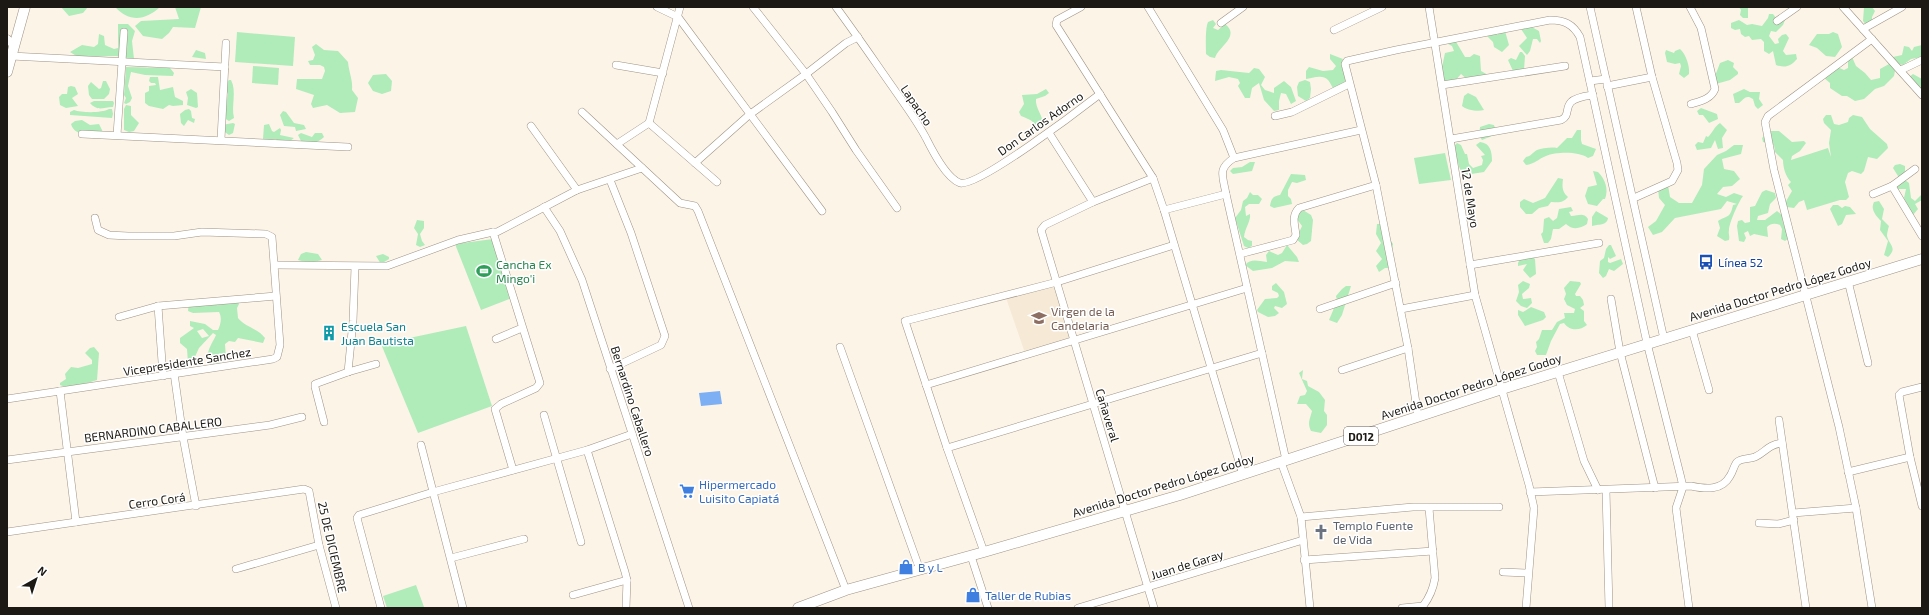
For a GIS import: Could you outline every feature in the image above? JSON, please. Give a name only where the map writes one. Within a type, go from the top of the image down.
[{"type":"main road","points":[[7,72],[11,56],[10,42],[25,7]]},
{"type":"main road","name":"Avenida Doctor Pedro López Godoy","points":[[798,608],[819,604],[846,590],[971,556],[1243,475],[1502,389],[1922,258]]},
{"type":"street","points":[[657,7],[678,17],[687,31],[731,86],[749,115],[822,211]]},
{"type":"street","points":[[617,144],[649,123],[680,7]]},
{"type":"street","points":[[753,7],[806,74],[832,112],[851,144],[897,208]]},
{"type":"street","name":"Lapacho","points":[[836,7],[858,36],[921,129],[949,175],[961,183],[969,183],[993,169]]},
{"type":"street","points":[[1082,7],[1057,20],[1056,25],[1153,178],[1164,210],[1243,475]]},
{"type":"street","points":[[1148,7],[1223,130],[1234,158]]},
{"type":"street","points":[[1221,23],[1243,7]]},
{"type":"street","points":[[1334,30],[1382,7]]},
{"type":"street","name":"12 de Mayo","points":[[1429,7],[1436,42],[1475,294],[1534,508],[1526,608]]},
{"type":"street","points":[[1590,7],[1606,83],[1634,198],[1664,339]]},
{"type":"street","points":[[1634,198],[1672,181],[1678,170],[1678,163],[1652,77],[1636,7]]},
{"type":"street","points":[[1690,7],[1700,28],[1715,89],[1713,94],[1708,98],[1691,104]]},
{"type":"street","points":[[1776,21],[1797,7]]},
{"type":"street","points":[[1842,7],[1901,70],[1922,95]]},
{"type":"street","points":[[1863,29],[1902,7]]},
{"type":"street","points":[[1418,417],[1408,348],[1396,283],[1376,185],[1345,67],[1347,61],[1550,20],[1560,20],[1573,27],[1580,37],[1647,343],[1678,462],[1683,487],[1676,508],[1689,608]]},
{"type":"street","points":[[117,135],[124,32]]},
{"type":"street","points":[[695,163],[749,115],[846,43],[858,36]]},
{"type":"street","points":[[1872,39],[1812,82],[1766,118],[1774,170],[1807,294],[1856,508],[1872,608]]},
{"type":"street","points":[[221,139],[226,43]]},
{"type":"street","points":[[11,56],[225,67]]},
{"type":"street","points":[[1901,70],[1922,60]]},
{"type":"street","points":[[616,65],[663,73]]},
{"type":"street","points":[[1442,85],[1565,66]]},
{"type":"street","points":[[1590,81],[1606,83],[1652,77]]},
{"type":"street","points":[[1275,116],[1292,112],[1349,84]]},
{"type":"street","name":"Don Carlos Adorno","points":[[993,169],[1049,133],[1100,94]]},
{"type":"street","points":[[1451,139],[1561,120],[1568,114],[1569,104],[1572,100],[1593,95]]},
{"type":"street","points":[[582,112],[680,203],[695,206],[698,210],[846,590]]},
{"type":"street","points":[[649,123],[717,182]]},
{"type":"street","points":[[531,126],[577,190]]},
{"type":"street","points":[[1310,608],[1304,560],[1301,517],[1283,461],[1262,353],[1226,194],[1222,169],[1225,164],[1234,158],[1361,130]]},
{"type":"street","points":[[1049,133],[1093,202],[1153,178]]},
{"type":"street","points":[[82,134],[221,139],[348,146]]},
{"type":"street","points":[[275,264],[355,267],[387,266],[458,240],[497,232],[577,190],[642,168]]},
{"type":"street","points":[[1873,194],[1892,186],[1915,169]]},
{"type":"street","points":[[610,180],[631,233],[665,336],[660,345],[610,369]]},
{"type":"street","points":[[1240,254],[1293,240],[1296,236],[1294,217],[1295,212],[1300,208],[1376,185]]},
{"type":"street","points":[[1892,186],[1922,236]]},
{"type":"street","points":[[1164,210],[1226,194]]},
{"type":"street","name":"Cañaveral","points":[[1093,202],[1041,228],[1154,608]]},
{"type":"street","name":"Bernardino Caballero","points":[[544,207],[560,232],[582,280],[689,608]]},
{"type":"street","name":"Vicepresidente Sanchez","points":[[7,399],[273,359],[277,357],[280,345],[272,237],[266,234],[202,232],[162,237],[105,234],[98,230],[95,218]]},
{"type":"street","points":[[493,232],[540,383],[536,388],[501,404],[495,409],[513,470]]},
{"type":"street","points":[[1470,265],[1599,243]]},
{"type":"street","points":[[984,552],[926,386],[906,321],[1057,282],[1174,245]]},
{"type":"street","points":[[348,372],[353,321],[355,267]]},
{"type":"street","points":[[1848,281],[1868,363]]},
{"type":"street","points":[[1320,309],[1396,283]]},
{"type":"street","points":[[926,386],[1247,288]]},
{"type":"street","points":[[1401,309],[1475,294]]},
{"type":"street","points":[[119,317],[158,306],[276,296]]},
{"type":"street","points":[[1611,299],[1620,352],[1656,488]]},
{"type":"street","points":[[158,306],[163,376]]},
{"type":"street","points":[[496,340],[522,328]]},
{"type":"street","points":[[1692,330],[1709,390]]},
{"type":"street","points":[[840,347],[920,570]]},
{"type":"street","points":[[1342,370],[1408,348]]},
{"type":"street","points":[[947,448],[1262,353]]},
{"type":"street","points":[[324,422],[314,387],[316,384],[348,372],[376,364]]},
{"type":"street","points":[[1558,372],[1584,461],[1598,490]]},
{"type":"street","points":[[174,373],[183,437],[196,506]]},
{"type":"street","points":[[1922,387],[1902,392],[1899,395],[1910,457],[1922,506]]},
{"type":"street","points":[[60,391],[76,522]]},
{"type":"street","points":[[544,415],[581,542]]},
{"type":"street","name":"BERNARDINO CABALLERO","points":[[7,460],[270,425],[302,416]]},
{"type":"street","points":[[1778,420],[1806,608]]},
{"type":"street","points":[[381,608],[358,516],[433,492],[587,450],[632,434]]},
{"type":"street","points":[[1530,492],[1683,487],[1708,489],[1718,487],[1729,478],[1736,462],[1739,460],[1754,458],[1769,446],[1782,443]]},
{"type":"street","points":[[422,445],[433,492],[452,558],[463,608]]},
{"type":"street","points":[[587,450],[627,580],[626,608]]},
{"type":"street","points":[[1848,472],[1910,457]]},
{"type":"street","name":"Cerro Corá","points":[[7,532],[196,506],[292,490],[304,489],[310,491]]},
{"type":"street","points":[[1606,490],[1609,608]]},
{"type":"street","name":"25 DE DICIEMBRE","points":[[310,491],[319,545],[336,608]]},
{"type":"street","points":[[1301,517],[1414,507],[1499,507]]},
{"type":"street","points":[[1402,608],[1424,606],[1430,598],[1435,578],[1429,508]]},
{"type":"street","points":[[1759,523],[1778,524],[1793,517],[1856,508]]},
{"type":"street","points":[[452,558],[524,539]]},
{"type":"street","name":"Juan de Garay","points":[[1078,608],[1303,540]]},
{"type":"street","points":[[236,569],[319,545]]},
{"type":"street","points":[[1304,560],[1433,551]]},
{"type":"street","points":[[971,556],[988,608]]},
{"type":"street","points":[[1503,572],[1528,573]]},
{"type":"street","points":[[573,595],[627,580]]},
{"type":"shaded area","name":"Virgen de la Candelaria","points":[[1054,284],[1071,339],[1025,353],[1006,298]]},
{"type":"green space","points":[[61,7],[88,7],[83,13],[69,16]]},
{"type":"green space","points":[[115,7],[160,7],[149,15],[137,18],[120,12]]},
{"type":"green space","points":[[175,7],[201,7],[195,28],[173,27],[162,39],[143,36],[135,26],[141,21],[179,19]]},
{"type":"green space","points":[[1739,7],[1748,7],[1748,18],[1743,18],[1740,15],[1741,10]]},
{"type":"green space","points":[[1864,7],[1872,7],[1875,11],[1872,17],[1872,22],[1866,25],[1863,21]]},
{"type":"green space","points":[[1769,14],[1773,14],[1776,18],[1785,20],[1783,25],[1776,32],[1771,31],[1769,36],[1775,44],[1779,43],[1778,39],[1782,35],[1786,34],[1789,38],[1783,51],[1786,55],[1796,54],[1797,59],[1792,64],[1787,66],[1776,65],[1773,51],[1769,54],[1764,51],[1764,42],[1761,39],[1752,40],[1749,36],[1745,37],[1741,34],[1740,29],[1735,30],[1731,28],[1731,23],[1739,20],[1747,25],[1752,24],[1762,26]]},
{"type":"green space","points":[[1213,20],[1216,24],[1213,28],[1218,30],[1225,24],[1231,33],[1230,37],[1215,58],[1206,54],[1207,25],[1208,22]]},
{"type":"green space","points":[[118,24],[128,24],[135,31],[132,41],[134,59],[116,56],[78,57],[70,52],[82,45],[94,47],[98,44],[99,34],[104,36],[105,45],[114,49],[118,48]]},
{"type":"green space","points":[[1528,25],[1539,31],[1541,41],[1540,43],[1537,39],[1533,39],[1530,51],[1527,55],[1519,46],[1527,38],[1521,29]]},
{"type":"green space","points":[[1505,31],[1509,45],[1502,52],[1494,47],[1493,42],[1487,36],[1496,33],[1497,35]]},
{"type":"green space","points":[[237,32],[295,37],[293,66],[235,62]]},
{"type":"green space","points":[[1833,32],[1838,34],[1842,47],[1835,57],[1826,56],[1817,48],[1809,45],[1817,34],[1829,34]]},
{"type":"green space","points":[[1448,39],[1455,40],[1465,57],[1470,57],[1474,54],[1480,56],[1481,71],[1490,76],[1468,80],[1461,74],[1455,81],[1446,82],[1443,79],[1442,67],[1445,53],[1454,51],[1452,46],[1448,44]]},
{"type":"green space","points":[[316,44],[324,50],[338,51],[348,62],[352,90],[358,98],[355,112],[340,113],[327,105],[313,108],[311,104],[314,95],[296,89],[297,79],[322,79],[325,71],[324,67],[320,65],[310,65],[308,61],[313,60],[315,55],[312,47]]},
{"type":"green space","points":[[1922,45],[1922,57],[1911,59],[1903,65],[1898,64],[1893,57],[1902,55],[1904,46],[1909,47],[1912,51],[1914,47]]},
{"type":"green space","points":[[1680,49],[1686,57],[1689,68],[1689,74],[1684,78],[1679,74],[1681,66],[1680,63],[1675,64],[1667,62],[1665,53],[1666,50],[1674,53]]},
{"type":"green space","points":[[196,50],[205,53],[206,59],[192,57]]},
{"type":"green space","points":[[1520,52],[1522,52],[1525,56],[1524,70],[1513,71],[1508,60],[1511,58],[1516,60]]},
{"type":"green space","points":[[1330,54],[1343,59],[1341,65],[1346,77],[1344,86],[1333,88],[1328,80],[1323,77],[1306,79],[1306,71],[1309,67],[1323,71],[1333,70],[1336,66],[1330,59]]},
{"type":"green space","points":[[1852,57],[1856,66],[1871,80],[1880,78],[1880,69],[1889,64],[1895,71],[1894,76],[1884,86],[1875,89],[1864,99],[1855,101],[1847,96],[1842,96],[1830,88],[1830,83],[1823,77],[1835,66],[1844,70],[1848,68],[1848,59]]},
{"type":"green space","points":[[1728,60],[1734,63],[1733,67],[1738,74],[1730,80],[1716,84],[1715,76],[1720,63]]},
{"type":"green space","points":[[253,66],[279,68],[278,85],[252,83]]},
{"type":"green space","points":[[126,67],[170,68],[174,73],[173,76],[145,75],[131,72],[128,86],[132,98],[130,102],[126,104],[124,103],[126,98],[124,95]]},
{"type":"green space","points":[[1254,68],[1259,69],[1265,77],[1261,85],[1265,90],[1274,93],[1274,88],[1284,81],[1291,87],[1296,101],[1291,104],[1286,94],[1281,93],[1279,110],[1274,111],[1264,100],[1259,83],[1252,88],[1250,98],[1245,98],[1238,86],[1240,83],[1238,79],[1229,77],[1215,81],[1216,71],[1221,70],[1249,73]]},
{"type":"green space","points":[[386,74],[392,81],[391,91],[382,94],[373,91],[368,83],[373,75]]},
{"type":"green space","points":[[1913,74],[1922,79],[1922,95],[1909,77]]},
{"type":"green space","points":[[150,77],[158,77],[160,90],[173,87],[175,97],[183,101],[183,105],[169,105],[163,109],[149,106],[145,103],[145,93],[149,91],[149,86],[156,85],[155,83],[151,83],[149,81]]},
{"type":"green space","points":[[231,80],[234,89],[234,118],[229,121],[224,118],[228,94],[224,85]]},
{"type":"green space","points":[[1305,80],[1310,82],[1311,89],[1310,98],[1306,101],[1298,96],[1297,87],[1299,82]]},
{"type":"green space","points":[[103,81],[106,81],[110,89],[109,94],[104,99],[92,99],[89,95],[88,86],[91,82],[99,89],[101,88]]},
{"type":"green space","points":[[68,87],[75,87],[78,94],[72,98],[78,106],[66,108],[60,105],[59,97],[62,94],[67,94]]},
{"type":"green space","points":[[191,89],[197,93],[198,107],[196,108],[187,105],[188,98],[186,92]]},
{"type":"green space","points":[[1046,89],[1049,93],[1036,99],[1043,122],[1043,126],[1038,126],[1031,120],[1021,116],[1019,112],[1024,104],[1022,95],[1037,94]]},
{"type":"green space","points":[[1744,89],[1750,92],[1760,92],[1759,99],[1763,105],[1758,109],[1755,106],[1753,99],[1749,97],[1745,98],[1739,103],[1735,103],[1733,94]]},
{"type":"green space","points":[[1468,93],[1476,97],[1484,110],[1479,111],[1466,109],[1462,106],[1464,96]]},
{"type":"green space","points":[[94,101],[113,101],[114,103],[113,107],[98,108],[90,103]]},
{"type":"green space","points":[[126,105],[131,106],[131,115],[139,123],[134,131],[129,132],[124,130],[124,109]]},
{"type":"green space","points":[[1701,108],[1717,114],[1718,119],[1709,123],[1703,115],[1699,115],[1697,111]]},
{"type":"green space","points":[[112,109],[112,118],[70,115],[70,112],[74,110],[92,112]]},
{"type":"green space","points":[[189,109],[191,111],[192,118],[195,119],[194,123],[188,120],[184,126],[181,123],[180,114]]},
{"type":"green space","points":[[283,111],[286,112],[294,123],[304,125],[306,129],[296,131],[295,127],[284,126],[280,115]]},
{"type":"green space","points":[[1826,115],[1831,115],[1834,124],[1839,125],[1848,122],[1849,118],[1853,115],[1862,117],[1870,129],[1887,144],[1888,148],[1877,159],[1868,157],[1864,171],[1861,174],[1852,171],[1848,173],[1845,182],[1849,197],[1846,200],[1840,200],[1807,210],[1804,200],[1799,202],[1794,208],[1787,207],[1785,203],[1792,191],[1788,185],[1791,182],[1785,172],[1783,160],[1775,152],[1774,145],[1763,142],[1762,138],[1769,131],[1779,131],[1792,142],[1804,141],[1806,143],[1800,151],[1792,156],[1791,160],[1828,148],[1831,157],[1829,143],[1831,130],[1824,123],[1823,119]]},
{"type":"green space","points":[[82,120],[90,125],[99,124],[103,132],[84,134],[76,131],[71,124],[75,121]]},
{"type":"green space","points":[[1720,123],[1727,130],[1722,138],[1723,148],[1718,149],[1715,140],[1711,148],[1697,150],[1695,145],[1698,142],[1703,143],[1706,136],[1708,137]]},
{"type":"green space","points":[[235,124],[233,133],[229,135],[222,130],[222,125]]},
{"type":"green space","points":[[269,124],[272,131],[274,132],[280,128],[280,135],[294,138],[286,144],[275,139],[263,139],[264,125]]},
{"type":"green space","points":[[1489,124],[1494,125],[1497,134],[1482,140],[1479,136],[1480,127]]},
{"type":"green space","points":[[1577,130],[1581,130],[1582,144],[1596,149],[1593,156],[1588,158],[1579,154],[1561,153],[1546,156],[1534,163],[1526,165],[1523,161],[1526,157],[1537,150],[1557,148],[1567,138],[1572,138]]},
{"type":"green space","points":[[301,133],[312,137],[315,133],[322,133],[324,137],[316,142],[308,143],[301,141],[298,135]]},
{"type":"green space","points":[[1480,142],[1486,144],[1490,148],[1492,161],[1484,172],[1465,175],[1462,173],[1454,155],[1454,146],[1457,143],[1461,145],[1465,154],[1467,154],[1469,164],[1473,168],[1482,165],[1483,160],[1481,156],[1485,155],[1476,145]]},
{"type":"green space","points":[[1734,145],[1743,145],[1741,154],[1722,159],[1724,169],[1734,171],[1740,179],[1732,186],[1723,187],[1717,194],[1726,197],[1734,193],[1743,196],[1731,222],[1729,240],[1725,241],[1717,236],[1720,228],[1718,221],[1728,216],[1733,205],[1737,204],[1727,201],[1721,209],[1675,218],[1662,232],[1653,235],[1648,227],[1656,221],[1665,205],[1659,198],[1658,188],[1668,185],[1670,197],[1679,203],[1692,203],[1702,185],[1704,169],[1717,155]]},
{"type":"green space","points":[[1445,153],[1451,180],[1419,184],[1414,158]]},
{"type":"green space","points":[[1250,162],[1255,162],[1252,171],[1233,174],[1230,171],[1233,168],[1242,167]]},
{"type":"green space","points":[[1900,164],[1905,166],[1905,180],[1909,183],[1911,198],[1915,201],[1922,194],[1922,200],[1915,204],[1918,209],[1913,215],[1904,198],[1906,189],[1897,189],[1898,176],[1893,168],[1895,165]]},
{"type":"green space","points":[[1593,171],[1598,172],[1604,181],[1607,192],[1605,199],[1603,199],[1597,206],[1588,204],[1585,196],[1588,187],[1597,185]]},
{"type":"green space","points":[[1291,174],[1305,175],[1306,180],[1297,183],[1292,182],[1288,190],[1288,196],[1291,199],[1292,204],[1274,208],[1270,206],[1273,198],[1280,195]]},
{"type":"green space","points":[[1558,178],[1563,179],[1563,189],[1568,197],[1562,202],[1551,202],[1548,206],[1539,208],[1532,214],[1526,214],[1520,207],[1520,202],[1524,199],[1533,203],[1545,198]]},
{"type":"green space","points":[[1766,190],[1775,193],[1776,198],[1770,204],[1768,213],[1758,216],[1757,220],[1765,220],[1777,211],[1782,215],[1783,223],[1789,238],[1785,241],[1781,239],[1782,229],[1780,225],[1773,224],[1767,227],[1768,237],[1754,234],[1750,236],[1748,231],[1744,233],[1746,238],[1744,242],[1739,241],[1737,226],[1738,221],[1742,220],[1745,223],[1750,222],[1750,207],[1755,206],[1762,192]]},
{"type":"green space","points":[[1250,192],[1253,195],[1258,195],[1262,199],[1259,204],[1249,204],[1245,207],[1246,216],[1250,214],[1250,217],[1244,237],[1252,241],[1252,246],[1248,248],[1244,246],[1235,218],[1241,210],[1243,201],[1247,198]]},
{"type":"green space","points":[[1879,201],[1884,209],[1882,219],[1889,226],[1887,236],[1893,249],[1888,257],[1884,255],[1888,241],[1880,230],[1881,221],[1873,210],[1874,202]]},
{"type":"green space","points":[[1833,205],[1838,205],[1842,208],[1845,206],[1850,207],[1856,214],[1846,215],[1842,224],[1838,226],[1830,209]]},
{"type":"green space","points":[[1571,207],[1573,211],[1569,212],[1571,216],[1584,216],[1588,219],[1587,224],[1576,228],[1566,224],[1559,229],[1553,229],[1551,239],[1548,243],[1544,243],[1541,234],[1543,232],[1544,219],[1549,217],[1553,221],[1557,218],[1559,209]]},
{"type":"green space","points":[[1303,210],[1311,215],[1313,220],[1311,241],[1303,245],[1296,239],[1302,226],[1297,219],[1299,211]]},
{"type":"green space","points":[[1596,211],[1608,218],[1604,224],[1592,226],[1592,217]]},
{"type":"green space","points":[[417,220],[424,221],[424,228],[420,234],[425,245],[420,247],[416,245],[418,234],[414,228]]},
{"type":"green space","points":[[1377,224],[1380,224],[1393,244],[1389,268],[1385,268],[1379,272],[1376,266],[1382,259],[1376,251],[1381,243],[1376,234]]},
{"type":"green space","name":"Cancha Ex Mingo'i","points":[[493,239],[512,298],[481,310],[455,244]]},
{"type":"green space","points":[[1287,245],[1297,257],[1299,262],[1285,261],[1272,268],[1253,271],[1245,265],[1250,261],[1267,262],[1266,255],[1269,251],[1278,255],[1282,253]]},
{"type":"green space","points":[[1609,245],[1611,245],[1616,256],[1610,259],[1608,257],[1608,262],[1610,263],[1621,259],[1623,264],[1614,271],[1609,269],[1606,276],[1603,278],[1599,273],[1600,261],[1604,258],[1606,249]]},
{"type":"green space","points":[[306,252],[318,254],[322,260],[309,263],[298,260],[301,254]]},
{"type":"green space","points":[[383,254],[389,257],[389,259],[381,264],[376,256]]},
{"type":"green space","points":[[1533,257],[1535,259],[1536,274],[1530,278],[1523,270],[1527,264],[1518,266],[1518,263],[1520,259]]},
{"type":"green space","points":[[1523,281],[1530,284],[1529,288],[1522,294],[1523,299],[1531,298],[1532,303],[1527,308],[1521,306],[1516,301],[1519,292],[1518,285]]},
{"type":"green space","points":[[1570,281],[1580,282],[1581,284],[1575,294],[1576,296],[1580,296],[1583,300],[1584,305],[1580,308],[1584,311],[1584,321],[1587,325],[1578,329],[1572,329],[1564,323],[1560,324],[1551,341],[1546,355],[1537,355],[1535,351],[1537,347],[1536,342],[1539,339],[1542,330],[1552,330],[1557,322],[1565,318],[1564,313],[1574,313],[1575,309],[1567,305],[1564,299],[1566,294],[1564,288]]},
{"type":"green space","points":[[1276,283],[1284,292],[1287,304],[1282,308],[1275,306],[1274,308],[1279,313],[1275,316],[1268,317],[1257,310],[1265,299],[1277,298],[1279,296],[1278,293],[1272,290],[1272,286]]},
{"type":"green space","points":[[1346,286],[1351,286],[1342,315],[1337,323],[1329,320],[1337,301],[1336,296]]},
{"type":"green space","points":[[237,300],[239,304],[237,308],[238,318],[244,324],[256,330],[265,338],[263,343],[238,338],[235,342],[229,341],[225,344],[226,359],[213,363],[209,362],[208,355],[216,335],[213,333],[199,348],[193,361],[188,363],[187,349],[180,343],[180,338],[194,328],[190,326],[190,321],[205,324],[213,330],[218,330],[221,318],[219,312],[193,313],[188,311],[189,302]],"holes":[[[203,329],[209,336],[202,338],[197,331]]]},
{"type":"green space","points":[[1531,307],[1544,312],[1546,317],[1543,320],[1525,326],[1518,315],[1518,310],[1523,312]]},
{"type":"green space","points":[[466,326],[492,406],[418,433],[381,344]]},
{"type":"green space","points":[[94,347],[99,353],[97,380],[69,387],[60,385],[60,383],[66,379],[65,374],[71,367],[78,368],[92,364],[92,360],[85,353],[90,348]]},
{"type":"green space","points":[[1303,370],[1302,379],[1307,381],[1308,386],[1319,392],[1325,400],[1324,411],[1327,415],[1327,425],[1321,433],[1311,431],[1309,421],[1312,411],[1306,404],[1297,404],[1300,396],[1305,395],[1307,391],[1299,373]]},
{"type":"green space","points":[[416,585],[424,607],[387,608],[383,596]]},
{"type":"water","points":[[720,391],[722,404],[701,406],[699,393]]},
{"type":"place","name":"Línea 52","points":[[1706,262]]},
{"type":"place","name":"Cancha Ex Mingo'i","points":[[484,271]]},
{"type":"place","name":"Virgen de la Candelaria","points":[[1039,318]]},
{"type":"place","name":"Escuela San Juan Bautista","points":[[329,333]]},
{"type":"place","name":"Hipermercado Luisito Capiatá","points":[[687,491]]},
{"type":"place","name":"Templo Fuente de Vida","points":[[1321,532]]},
{"type":"place","name":"B y L","points":[[906,567]]},
{"type":"place","name":"Taller de Rubias","points":[[973,595]]}]
